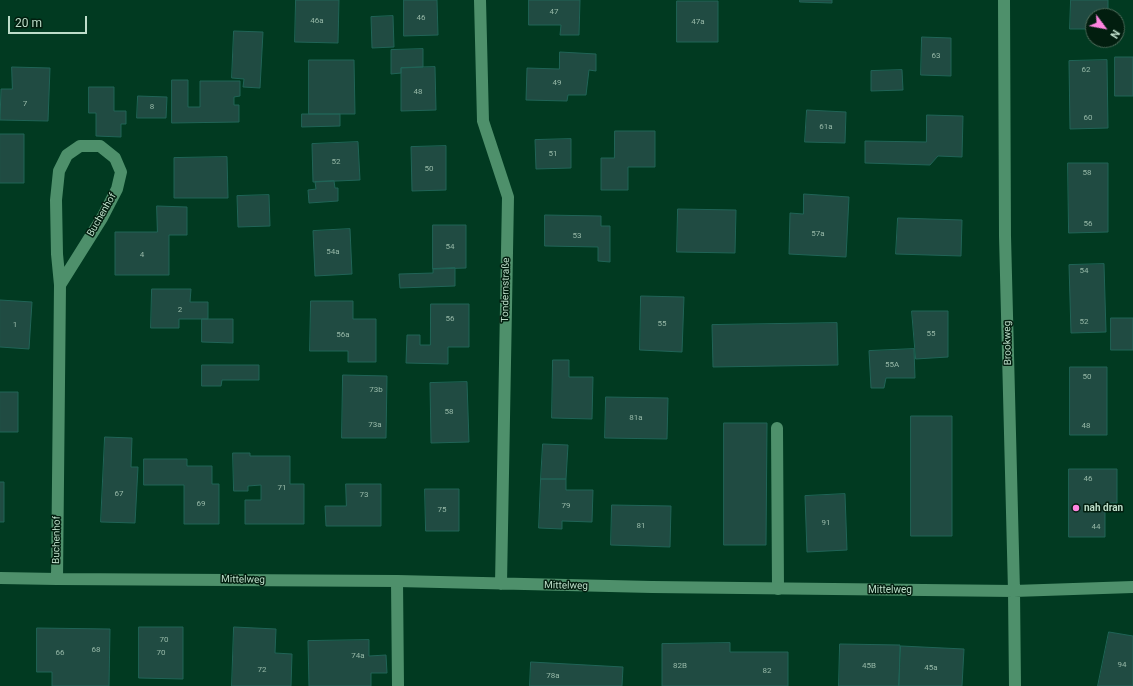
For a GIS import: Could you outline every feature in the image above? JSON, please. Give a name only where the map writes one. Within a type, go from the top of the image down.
[{"type":"street","name":"Tondernstraße","points":[[480,0],[483,121],[508,197],[502,584]]},
{"type":"street","name":"Brookweg","points":[[1004,0],[1005,236],[1015,686]]},
{"type":"street","name":"Buchenhof","points":[[57,579],[60,284],[57,254],[56,200],[59,171],[67,154],[80,146],[100,146],[116,158],[120,172],[118,189],[102,218],[60,284]]},
{"type":"street","points":[[777,428],[778,589]]},
{"type":"street","name":"Mittelweg","points":[[0,578],[397,581],[778,589],[1014,591],[1133,587]]},
{"type":"street","points":[[397,581],[398,686]]},
{"type":"building","points":[[296,0],[339,0],[338,43],[295,42]]},
{"type":"building","points":[[404,0],[437,0],[438,35],[404,36]]},
{"type":"building","points":[[529,0],[580,0],[579,35],[560,35],[561,25],[529,25]]},
{"type":"building","points":[[800,0],[832,0],[832,3],[800,2]]},
{"type":"building","points":[[1071,0],[1108,0],[1108,8],[1085,8],[1085,29],[1070,29]]},
{"type":"building","points":[[677,1],[718,1],[718,42],[677,42]]},
{"type":"building","points":[[393,16],[394,47],[372,48],[371,17]]},
{"type":"building","points":[[234,31],[263,32],[260,88],[243,87],[244,79],[232,78]]},
{"type":"building","points":[[922,37],[951,38],[951,76],[921,75]]},
{"type":"building","points":[[423,49],[423,67],[401,68],[401,73],[391,74],[391,50]]},
{"type":"building","points":[[560,52],[596,54],[596,71],[589,70],[586,95],[568,95],[567,101],[526,100],[527,68],[559,69]]},
{"type":"building","points":[[1115,57],[1133,57],[1133,96],[1115,96]]},
{"type":"building","points":[[309,60],[354,60],[355,114],[309,114]]},
{"type":"building","points":[[1107,60],[1108,128],[1070,129],[1069,61]]},
{"type":"building","points":[[12,67],[50,68],[48,121],[0,120],[1,89],[12,89]]},
{"type":"building","points":[[435,67],[436,110],[401,111],[401,68]]},
{"type":"building","points":[[902,70],[903,90],[871,91],[871,71]]},
{"type":"building","points":[[172,80],[188,80],[188,107],[200,107],[200,81],[240,81],[240,96],[234,97],[234,105],[239,105],[239,122],[172,123]]},
{"type":"building","points":[[89,87],[114,87],[114,111],[126,111],[126,124],[121,124],[121,137],[96,136],[96,113],[89,113]]},
{"type":"building","points":[[138,96],[167,97],[166,118],[137,118]]},
{"type":"building","points":[[807,110],[846,112],[845,143],[805,142]]},
{"type":"building","points":[[302,114],[340,114],[340,126],[302,127]]},
{"type":"building","points":[[927,115],[963,116],[962,157],[938,156],[930,165],[865,163],[865,141],[926,142]]},
{"type":"building","points":[[615,131],[655,131],[655,167],[628,167],[628,190],[601,190],[601,158],[614,158]]},
{"type":"building","points":[[0,134],[24,134],[24,183],[0,183]]},
{"type":"building","points":[[571,139],[571,168],[536,169],[535,140]]},
{"type":"building","points":[[358,142],[360,180],[313,182],[312,144]]},
{"type":"building","points":[[446,146],[446,190],[412,191],[411,147]]},
{"type":"building","points":[[227,157],[228,198],[174,198],[174,158]]},
{"type":"building","points":[[1068,163],[1108,163],[1108,232],[1069,233]]},
{"type":"building","points":[[334,181],[335,188],[338,188],[338,201],[309,203],[308,190],[316,189],[315,182]]},
{"type":"building","points":[[804,194],[849,197],[846,257],[789,254],[790,213],[803,214]]},
{"type":"building","points":[[269,195],[270,226],[238,227],[237,196]]},
{"type":"building","points":[[157,206],[187,207],[187,235],[169,235],[169,275],[115,275],[115,232],[157,232]]},
{"type":"building","points":[[678,209],[736,210],[735,253],[677,252]]},
{"type":"building","points":[[545,215],[601,216],[601,226],[610,226],[610,262],[598,261],[598,247],[545,246]]},
{"type":"building","points":[[898,218],[962,220],[961,256],[896,254]]},
{"type":"building","points":[[433,225],[466,225],[466,268],[433,269]]},
{"type":"building","points":[[350,229],[352,274],[315,276],[313,231]]},
{"type":"building","points":[[1104,264],[1106,332],[1071,333],[1069,265]]},
{"type":"building","points":[[455,268],[455,286],[400,288],[399,274],[433,273],[433,269]]},
{"type":"building","points":[[152,289],[191,289],[190,302],[208,302],[208,319],[179,319],[179,328],[151,328]]},
{"type":"building","points":[[641,296],[684,297],[682,352],[640,350]]},
{"type":"building","points":[[0,300],[32,302],[29,349],[0,347]]},
{"type":"building","points":[[311,301],[353,301],[353,319],[376,319],[376,362],[348,362],[348,351],[310,351]]},
{"type":"building","points":[[431,304],[469,304],[469,347],[448,347],[448,364],[406,363],[407,335],[420,335],[420,345],[430,345]]},
{"type":"building","points":[[912,311],[948,311],[948,357],[916,359]]},
{"type":"building","points":[[1111,318],[1133,318],[1133,350],[1111,350]]},
{"type":"building","points":[[202,319],[233,319],[233,343],[202,342]]},
{"type":"building","points":[[837,323],[838,365],[713,367],[712,325]]},
{"type":"building","points":[[914,349],[915,378],[886,378],[884,388],[871,388],[869,351]]},
{"type":"building","points":[[553,360],[569,360],[569,377],[593,377],[592,419],[552,418]]},
{"type":"building","points":[[202,365],[259,365],[259,380],[222,380],[221,386],[202,386]]},
{"type":"building","points":[[1070,367],[1107,367],[1107,435],[1070,435]]},
{"type":"building","points":[[343,375],[387,376],[386,438],[342,438]]},
{"type":"building","points":[[467,382],[469,442],[431,443],[430,383]]},
{"type":"building","points":[[0,392],[18,392],[18,432],[0,432]]},
{"type":"building","points":[[606,397],[668,398],[667,439],[605,438]]},
{"type":"building","points":[[911,416],[952,416],[952,536],[911,536]]},
{"type":"building","points":[[724,423],[767,423],[766,545],[724,545]]},
{"type":"building","points":[[105,437],[132,438],[131,467],[138,467],[135,523],[101,522]]},
{"type":"building","points":[[543,444],[568,445],[566,479],[541,479]]},
{"type":"building","points":[[233,453],[250,453],[250,456],[290,456],[290,484],[304,484],[304,524],[245,524],[245,500],[261,500],[261,485],[248,486],[248,491],[234,491]]},
{"type":"building","points":[[144,459],[187,459],[187,466],[212,466],[212,484],[219,484],[219,524],[184,524],[184,485],[144,485]]},
{"type":"building","points":[[1069,469],[1117,469],[1117,503],[1105,503],[1105,537],[1069,537]]},
{"type":"building","points":[[541,479],[566,479],[566,490],[593,490],[592,522],[562,521],[562,529],[539,528]]},
{"type":"building","points":[[0,482],[4,482],[4,522],[0,522]]},
{"type":"building","points":[[346,484],[381,484],[381,526],[326,526],[325,506],[346,506]]},
{"type":"building","points":[[425,489],[459,489],[459,531],[426,531]]},
{"type":"building","points":[[845,494],[847,550],[807,552],[805,496]]},
{"type":"building","points":[[612,505],[671,506],[670,547],[611,545]]},
{"type":"building","points":[[139,627],[183,627],[183,679],[139,678]]},
{"type":"building","points":[[234,627],[276,629],[275,653],[292,654],[291,686],[232,686]]},
{"type":"building","points":[[37,628],[110,629],[109,686],[52,686],[52,672],[37,672]]},
{"type":"building","points":[[1109,632],[1133,636],[1133,686],[1098,686]]},
{"type":"building","points":[[369,640],[369,656],[386,655],[387,673],[371,673],[371,686],[309,686],[308,641]]},
{"type":"building","points":[[730,643],[730,652],[788,652],[788,686],[662,686],[662,644]]},
{"type":"building","points":[[840,644],[900,645],[899,686],[839,686]]},
{"type":"building","points":[[901,646],[964,649],[962,686],[899,686]]},
{"type":"building","points":[[531,662],[623,667],[622,686],[530,686]]},
{"type":"place","name":"nah dran","points":[[1076,508]]}]
